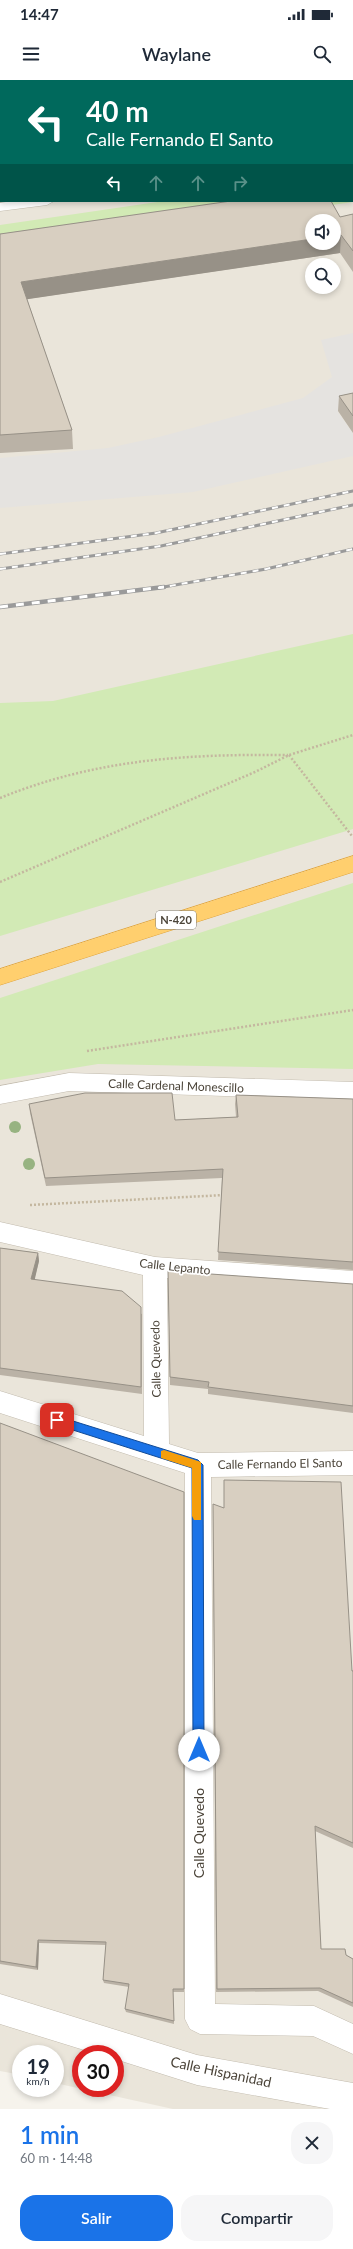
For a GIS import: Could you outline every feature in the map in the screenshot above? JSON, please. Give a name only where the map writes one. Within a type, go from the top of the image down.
[{"type":"highway","name":"N-420","points":[[0,977],[353,864]]},
{"type":"street","points":[[0,207],[39,202]]},
{"type":"street","name":"Calle Cardenal Monescillo","points":[[0,1095],[69,1082],[353,1091]]},
{"type":"street","name":"Calle Lepanto","points":[[0,1232],[155,1267],[353,1281]]},
{"type":"street","name":"Calle Quevedo","points":[[155,1267],[157,1452]]},
{"type":"street","name":"Calle Fernando El Santo","points":[[0,1402],[198,1465],[353,1464]]},
{"type":"street","name":"Calle Quevedo","points":[[198,1465],[200,2019],[314,2021],[353,2039]]},
{"type":"street","name":"Calle Hispanidad","points":[[0,2009],[197,2070],[353,2098]]},
{"type":"path","points":[[0,882],[255,772],[289,754],[353,735]]},
{"type":"path","points":[[0,798],[26,787],[99,767],[215,754],[289,754]]},
{"type":"path","points":[[289,754],[353,837]]},
{"type":"path","points":[[86,1051],[353,1010]]},
{"type":"path","points":[[24,1205],[228,1195]]},
{"type":"shaded area","points":[[0,202],[353,202],[353,2109],[173,2109],[119,2097],[124,2097],[124,2045],[72,2045],[72,2087],[64,2085],[64,2045],[12,2045],[12,2073],[0,2071]]},
{"type":"shaded area","points":[[353,333],[353,408],[338,412],[353,433],[353,456],[193,492],[0,508],[0,458],[108,448],[159,437],[303,398],[332,377],[321,340]]},
{"type":"green space","points":[[157,202],[353,202],[0,252],[0,225]]},
{"type":"green space","points":[[353,634],[353,829],[0,936],[0,703],[53,701]]},
{"type":"green space","points":[[353,883],[353,1069],[98,1064],[0,1080],[0,998]]},
{"type":"building","points":[[224,202],[332,202],[338,214],[305,214],[305,240],[21,282],[72,430],[0,435],[0,234]]},
{"type":"building","points":[[353,214],[353,251],[341,235],[341,217]]},
{"type":"building","points":[[353,393],[353,416],[339,396]]},
{"type":"building","points":[[85,1093],[172,1093],[175,1120],[238,1117],[236,1095],[353,1099],[353,1262],[218,1252],[223,1169],[45,1178],[29,1104]]},
{"type":"building","points":[[0,1248],[38,1253],[31,1279],[122,1291],[141,1307],[141,1387],[0,1368]]},
{"type":"building","points":[[168,1271],[353,1284],[353,1406],[208,1387],[209,1382],[170,1377]]},
{"type":"building","points":[[0,1423],[184,1492],[184,1989],[173,1989],[174,2021],[125,2009],[129,1984],[103,1980],[106,1942],[38,1940],[36,1967],[0,1961]]},
{"type":"building","points":[[224,1480],[341,1482],[353,1671],[353,1843],[315,1826],[321,1949],[345,1949],[346,1955],[353,1959],[353,2003],[320,1988],[217,1989],[213,1504],[224,1508]]},
{"type":"railway","points":[[0,554],[156,533],[353,491]]},
{"type":"railway","points":[[0,569],[161,546],[353,505]]},
{"type":"railway","points":[[163,587],[266,569],[353,549]]},
{"type":"railway","points":[[0,607],[163,587]]},
{"type":"railway","points":[[158,588],[163,587]]},
{"type":"slow traffic","points":[[164,1454],[198,1465],[198,1516]]},
{"type":"route","points":[[57,1420],[198,1465],[199,1750]]}]
